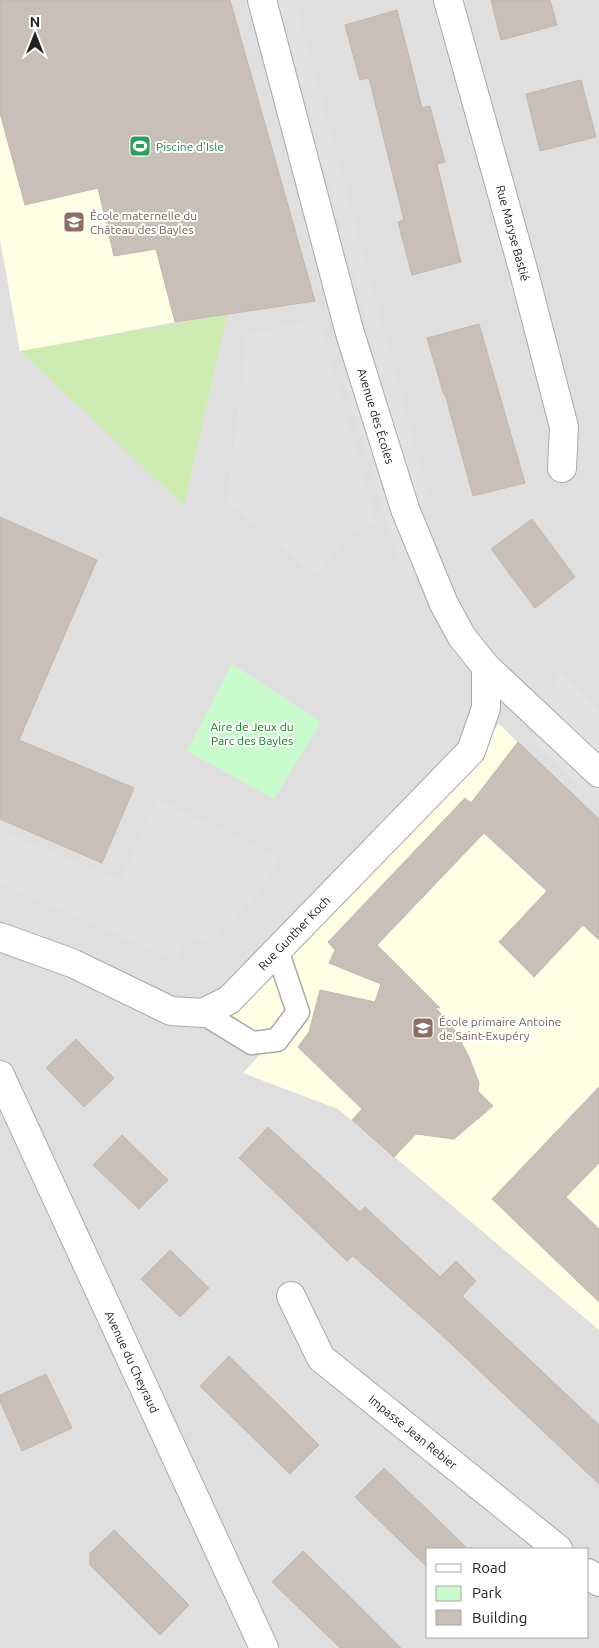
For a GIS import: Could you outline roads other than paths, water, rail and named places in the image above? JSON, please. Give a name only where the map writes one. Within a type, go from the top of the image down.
[{"type":"street","name":"Avenue des Écoles","points":[[262,0],[349,330],[408,518],[444,604],[462,637],[486,667],[599,773]]},
{"type":"street","name":"Rue Maryse Bastié","points":[[448,0],[523,269],[564,427],[562,468]]},
{"type":"street","name":"Rue Gunther Koch","points":[[203,1013],[229,1000],[471,751],[486,708],[486,667]]},
{"type":"street","points":[[0,937],[72,963],[171,1011],[203,1013]]},
{"type":"street","name":"Avenue du Cheyraud","points":[[0,1076],[264,1648]]},
{"type":"street","name":"Impasse Jean Rebier","points":[[291,1296],[321,1358],[557,1548]]},
{"type":"street","points":[[589,1574],[599,1582]]},
{"type":"lane","points":[[203,1013],[252,1043],[277,1040],[298,1012],[277,950]]},
{"type":"place","name":"Piscine d'Isle","points":[[140,146]]},
{"type":"place","name":"École maternelle du Château des Bayles","points":[[74,222]]},
{"type":"place","name":"École primaire Antoine de Saint-Exupéry","points":[[423,1028]]},
{"type":"park label","name":"Aire de Jeux du Parc des Bayles","points":[[252,733]]}]
